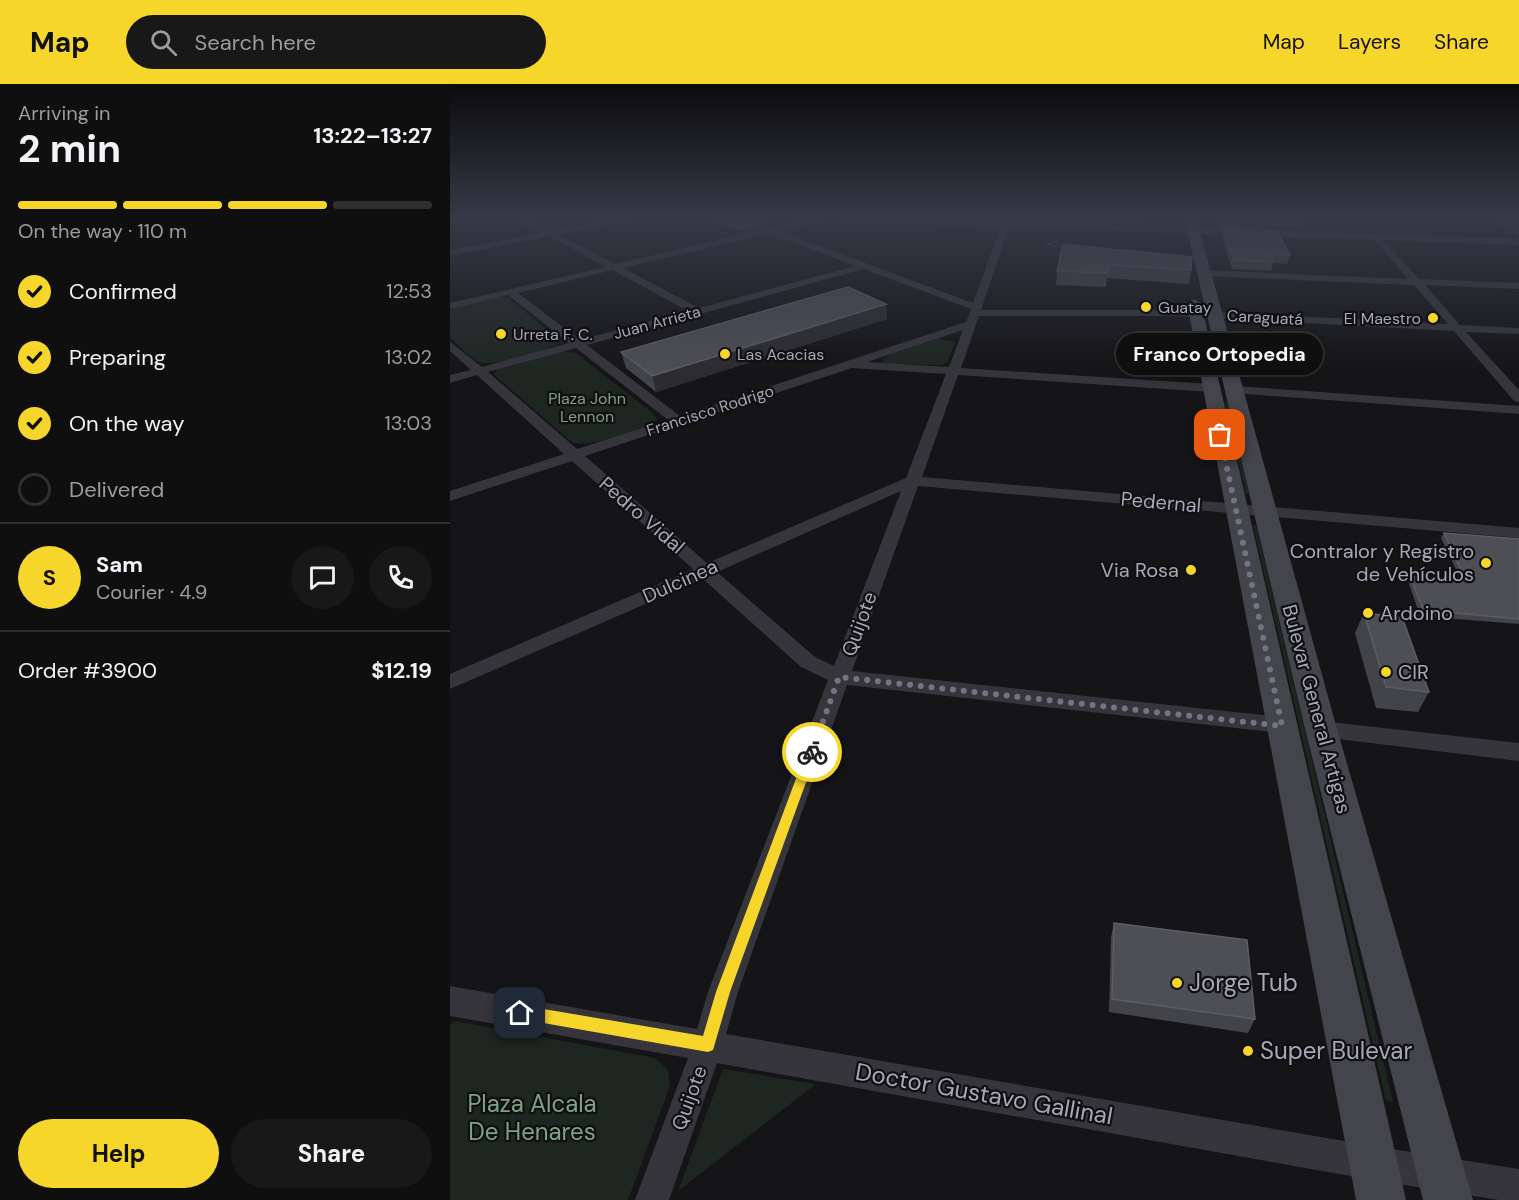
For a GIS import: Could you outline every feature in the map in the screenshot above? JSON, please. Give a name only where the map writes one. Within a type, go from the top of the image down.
[{"type":"main road","name":"Bulevar General Artigas","points":[[1203,270],[1215,315],[1222,389]]},
{"type":"main road","name":"Bulevar General Artigas","points":[[1192,293],[1196,314],[1222,389],[1251,510],[1322,729],[1445,1187]]},
{"type":"main road","name":"Bulevar General Artigas","points":[[1251,510],[1282,726],[1381,1200]]},
{"type":"street","points":[[450,306],[607,270]]},
{"type":"street","points":[[620,270],[697,311]]},
{"type":"street","name":"Juan Arrieta","points":[[450,379],[849,270]]},
{"type":"street","points":[[873,270],[974,315]]},
{"type":"street","name":"Quijote","points":[[652,1200],[708,1045],[723,992],[990,270]]},
{"type":"street","points":[[1406,270],[1519,398]]},
{"type":"street","points":[[1204,273],[1519,286]]},
{"type":"street","points":[[510,292],[678,421]]},
{"type":"street","name":"Caraguatá","points":[[974,315],[1196,314],[1519,331]]},
{"type":"street","name":"Francisco Rodrigo","points":[[450,496],[847,365],[974,315]]},
{"type":"street","name":"Pedro Vidal","points":[[450,345],[808,662],[839,677],[1282,726]]},
{"type":"street","points":[[847,365],[1519,410]]},
{"type":"street","name":"Pedernal","points":[[911,481],[1519,533]]},
{"type":"street","name":"Dulcinea","points":[[450,682],[911,481]]},
{"type":"street","points":[[1322,729],[1519,752]]},
{"type":"street","name":"Doctor Gustavo Gallinal","points":[[450,1001],[1373,1163],[1445,1187],[1519,1186]]},
{"type":"green space","name":"Urreta F. C.","points":[[495,297],[509,298],[561,342],[534,353],[495,363],[475,360],[450,338],[450,308]]},
{"type":"green space","points":[[937,339],[955,342],[948,361],[941,365],[885,364],[882,360],[889,355]]},
{"type":"green space","name":"Plaza John Lennon","points":[[561,351],[576,353],[654,414],[657,420],[641,430],[617,438],[573,443],[493,374],[498,369]]},
{"type":"green space","points":[[1224,401],[1227,401],[1249,494],[1246,494]]},
{"type":"green space","points":[[1253,525],[1256,525],[1393,1102],[1386,1101]]},
{"type":"green space","name":"Plaza Alcala De Henares","points":[[455,1021],[655,1058],[668,1070],[670,1086],[628,1200],[450,1200],[450,1024]]},
{"type":"green space","points":[[723,1069],[816,1084],[678,1191]]},
{"type":"building","points":[[1057,270],[1108,270],[1107,273]]},
{"type":"building","points":[[848,287],[886,304],[652,376],[621,352]]},
{"type":"building","name":"Contralor y Registro de Vehículos","points":[[1444,533],[1519,539],[1519,619],[1423,610],[1410,576],[1466,581]]},
{"type":"building","points":[[1364,613],[1402,617],[1429,692],[1386,687]]},
{"type":"building","name":"Jorge Tub","points":[[1114,923],[1247,940],[1255,1019],[1112,999]]},
{"type":"way so far","points":[[812,752],[839,677],[1282,726],[1220,435]]},
{"type":"place","name":"Guatay","points":[[1146,307]]},
{"type":"place","name":"El Maestro","points":[[1433,318]]},
{"type":"place","name":"Urreta F. C.","points":[[501,334]]},
{"type":"place","name":"Las Acacias","points":[[725,354]]},
{"type":"place","name":"Franco Ortopedia","points":[[1220,435]]},
{"type":"place","name":"Contralor y Registro de Vehículos","points":[[1486,563]]},
{"type":"place","name":"Via Rosa","points":[[1191,570]]},
{"type":"place","name":"Ardoino","points":[[1368,613]]},
{"type":"place","name":"CIR","points":[[1386,672]]},
{"type":"place","name":"Jorge Tub","points":[[1177,983]]},
{"type":"place","name":"Super Bulevar","points":[[1248,1051]]},
{"type":"route","points":[[520,1013],[708,1045],[723,992],[812,752]]}]
